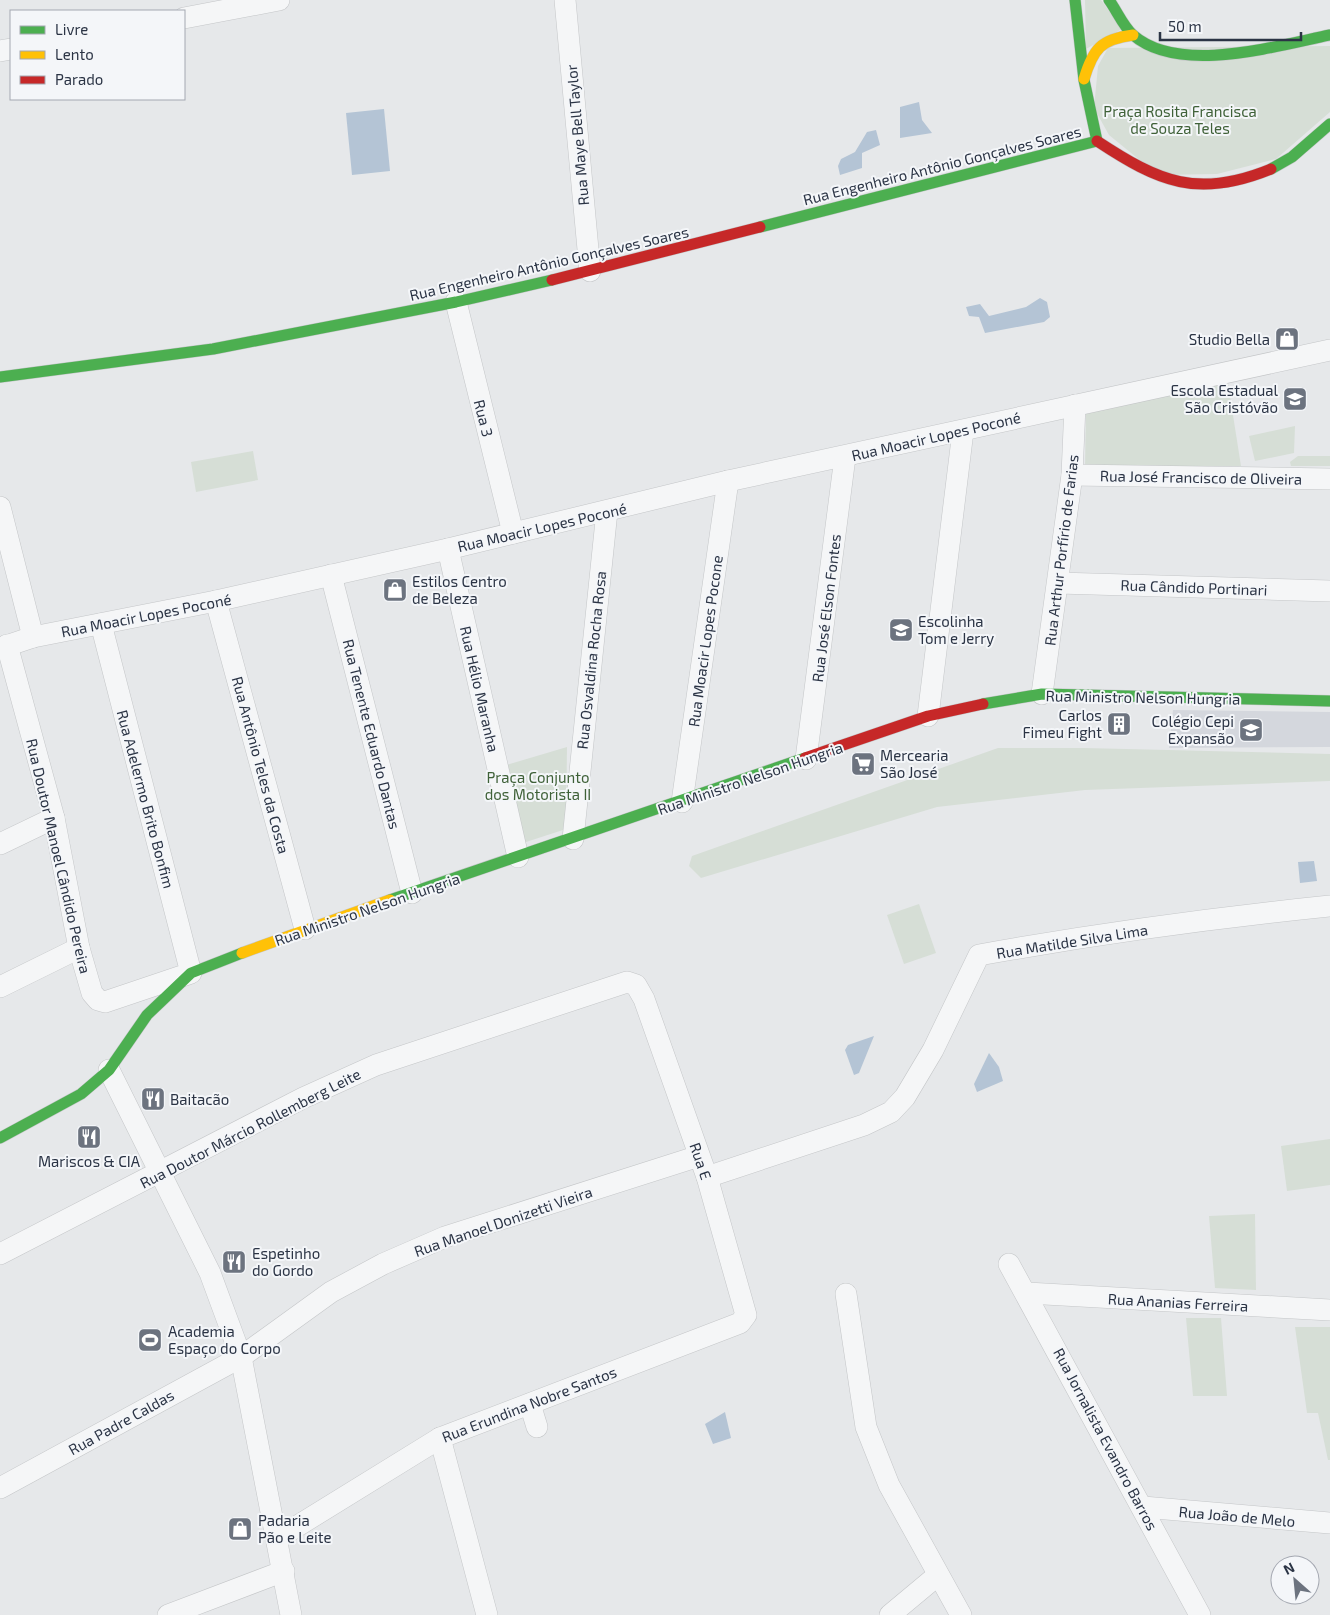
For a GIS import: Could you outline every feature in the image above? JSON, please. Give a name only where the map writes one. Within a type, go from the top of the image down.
[{"type":"street","points":[[185,18],[279,0]]},
{"type":"street","name":"Rua Maye Bell Taylor","points":[[565,0],[590,271]]},
{"type":"street","points":[[1075,0],[1084,80],[1097,141],[1145,171],[1166,179],[1187,183],[1222,182],[1250,178],[1286,162],[1330,124]]},
{"type":"street","points":[[1109,0],[1134,35],[1170,52],[1193,56],[1222,54],[1330,35]]},
{"type":"street","points":[[1084,80],[1088,64],[1098,47],[1108,40],[1134,35]]},
{"type":"street","name":"Rua Engenheiro Antônio Gonçalves Soares","points":[[0,377],[213,349],[456,302],[590,271],[1097,141]]},
{"type":"street","name":"Rua 3","points":[[456,302],[513,533]]},
{"type":"street","name":"Rua Moacir Lopes Poconé","points":[[4,647],[32,637],[216,601],[448,549],[728,481],[846,457],[1330,350]]},
{"type":"street","name":"Rua Arthur Porfírio de Farias","points":[[1042,694],[1072,476],[1075,405]]},
{"type":"street","points":[[928,716],[963,431]]},
{"type":"street","name":"Rua José Elson Fontes","points":[[806,759],[846,457]]},
{"type":"street","name":"Rua José Francisco de Oliveira","points":[[1072,476],[1330,479]]},
{"type":"street","name":"Rua Moacir Lopes Pocone","points":[[682,802],[728,481]]},
{"type":"street","points":[[0,507],[32,637]]},
{"type":"street","name":"Rua Osvaldina Rocha Rosa","points":[[573,839],[607,511]]},
{"type":"street","name":"Rua Hélio Maranha","points":[[448,549],[518,857]]},
{"type":"street","name":"Rua Tenente Eduardo Dantas","points":[[331,575],[412,893]]},
{"type":"street","name":"Rua Cândido Portinari","points":[[1058,583],[1330,591]]},
{"type":"street","name":"Rua Antônio Teles da Costa","points":[[216,601],[305,929]]},
{"type":"street","name":"Rua Adelermo Brito Bonfim","points":[[101,624],[192,973]]},
{"type":"street","name":"Rua Doutor Manoel Cândido Pereira","points":[[4,647],[54,818],[79,948],[92,993],[98,1000],[105,1002]]},
{"type":"street","name":"Rua Ministro Nelson Hungria","points":[[105,1002],[192,973],[305,929],[682,802],[928,716],[982,704],[1042,694],[1330,701]]},
{"type":"street","points":[[0,844],[54,818]]},
{"type":"street","name":"Rua Matilde Silva Lima","points":[[707,1177],[864,1124],[891,1112],[905,1097],[933,1050],[979,955],[1150,928],[1329,911]]},
{"type":"street","points":[[0,987],[79,948]]},
{"type":"street","name":"Rua Ministro Nelson Hungria","points":[[0,1138],[82,1094],[108,1070],[147,1015],[192,973]]},
{"type":"street","name":"Rua Doutor Márcio Rollemberg Leite","points":[[0,1254],[303,1098],[376,1065],[626,982],[636,985],[644,999]]},
{"type":"street","name":"Rua E","points":[[644,999],[707,1177],[745,1306],[746,1315],[740,1323]]},
{"type":"street","points":[[108,1070],[210,1272],[241,1357],[278,1538],[291,1615]]},
{"type":"street","name":"Rua Manoel Donizetti Vieira","points":[[241,1357],[331,1292],[383,1264],[445,1238],[699,1156]]},
{"type":"street","name":"Rua Jornalista Evandro Barros","points":[[1009,1264],[1027,1293],[1143,1507],[1198,1614]]},
{"type":"street","name":"Rua Ananias Ferreira","points":[[1027,1293],[1330,1310]]},
{"type":"street","points":[[846,1294],[866,1427],[889,1485],[960,1615]]},
{"type":"street","name":"Rua Erundina Nobre Santos","points":[[278,1538],[440,1438],[740,1323]]},
{"type":"street","name":"Rua Padre Caldas","points":[[0,1488],[241,1357]]},
{"type":"street","points":[[530,1404],[538,1427]]},
{"type":"street","points":[[440,1438],[487,1615]]},
{"type":"street","name":"Rua João de Melo","points":[[1143,1507],[1330,1523]]},
{"type":"street","points":[[168,1615],[284,1571]]},
{"type":"street","points":[[890,1615],[938,1575]]},
{"type":"shaded area","name":"Colégio Cepi Expansão","points":[[1173,710],[1330,712],[1330,747],[1169,748]]},
{"type":"green space","points":[[1085,0],[1101,0],[1122,29],[1086,49]]},
{"type":"green space","name":"Praça Rosita Francisca de Souza Teles","points":[[1330,46],[1330,112],[1276,159],[1217,174],[1158,175],[1109,135],[1094,108],[1098,66],[1108,48]]},
{"type":"green space","points":[[1227,377],[1241,466],[1085,468],[1086,408]]},
{"type":"green space","points":[[1295,426],[1294,453],[1255,461],[1249,436]]},
{"type":"green space","points":[[253,451],[258,480],[196,492],[191,462]]},
{"type":"green space","points":[[1298,456],[1330,456],[1330,466],[1291,466],[1290,462]]},
{"type":"green space","name":"Praça Conjunto dos Motorista II","points":[[567,747],[566,829],[523,843],[503,766]]},
{"type":"green space","points":[[998,748],[1084,748],[1330,754],[1330,781],[1085,790],[937,807],[701,878],[689,866],[692,856]]},
{"type":"green space","points":[[919,904],[936,953],[904,964],[887,915]]},
{"type":"green space","points":[[1330,1139],[1330,1185],[1287,1191],[1281,1146]]},
{"type":"green space","points":[[1255,1214],[1256,1290],[1215,1288],[1209,1216]]},
{"type":"green space","points":[[1186,1318],[1221,1318],[1227,1396],[1193,1396]]},
{"type":"green space","points":[[1295,1327],[1330,1327],[1330,1460],[1328,1460],[1318,1413],[1307,1413]]},
{"type":"water","points":[[919,102],[922,120],[932,133],[900,138],[900,107]]},
{"type":"water","points":[[384,109],[390,171],[352,175],[346,113]]},
{"type":"water","points":[[876,130],[880,145],[862,153],[862,168],[840,175],[838,166],[841,159],[855,152],[867,132]]},
{"type":"water","points":[[1040,298],[1047,302],[1050,317],[1044,322],[985,333],[979,317],[969,316],[966,307],[980,304],[989,316],[1026,307]]},
{"type":"water","points":[[1314,861],[1317,881],[1300,883],[1298,862]]},
{"type":"water","points":[[874,1036],[859,1073],[854,1075],[845,1050],[848,1045]]},
{"type":"water","points":[[989,1053],[999,1067],[1003,1081],[977,1092],[974,1084]]},
{"type":"water","points":[[725,1412],[731,1438],[713,1444],[705,1424]]},
{"type":"traffic: fast","points":[[1075,0],[1084,80],[1097,141]]},
{"type":"traffic: fast","points":[[1109,0],[1133,35],[1152,47],[1176,53],[1201,55],[1228,54],[1330,35]]},
{"type":"traffic: fast","points":[[1271,169],[1292,157],[1330,124]]},
{"type":"traffic: fast","points":[[760,227],[1097,141]]},
{"type":"traffic: fast","points":[[0,377],[213,349],[456,302],[552,280]]},
{"type":"traffic: fast","points":[[983,704],[1042,694],[1330,701]]},
{"type":"traffic: fast","points":[[390,900],[805,758]]},
{"type":"traffic: fast","points":[[0,1138],[81,1094],[109,1070],[147,1015],[191,973],[242,953]]},
{"type":"traffic: slow","points":[[1084,79],[1091,60],[1100,47],[1113,39],[1133,35]]},
{"type":"traffic: slow","points":[[242,953],[390,900]]},
{"type":"traffic: jam","points":[[1097,141],[1140,167],[1180,182],[1200,184],[1222,183],[1245,178],[1271,169]]},
{"type":"traffic: jam","points":[[552,280],[760,227]]},
{"type":"traffic: jam","points":[[805,758],[928,716],[983,704]]},
{"type":"place","name":"Studio Bella","points":[[1287,339]]},
{"type":"place","name":"Escola Estadual São Cristóvão","points":[[1295,399]]},
{"type":"place","name":"Estilos Centro de Beleza","points":[[395,590]]},
{"type":"place","name":"Escolinha Tom e Jerry","points":[[901,630]]},
{"type":"place","name":"Carlos Fimeu Fight","points":[[1119,724]]},
{"type":"place","name":"Colégio Cepi Expansão","points":[[1251,730]]},
{"type":"place","name":"Mercearia São José","points":[[863,764]]},
{"type":"place","name":"Baitacão","points":[[153,1099]]},
{"type":"place","name":"Mariscos & CIA","points":[[89,1137]]},
{"type":"place","name":"Espetinho do Gordo","points":[[234,1262]]},
{"type":"place","name":"Academia Espaço do Corpo","points":[[150,1340]]},
{"type":"place","name":"Padaria Pão e Leite","points":[[240,1529]]}]
